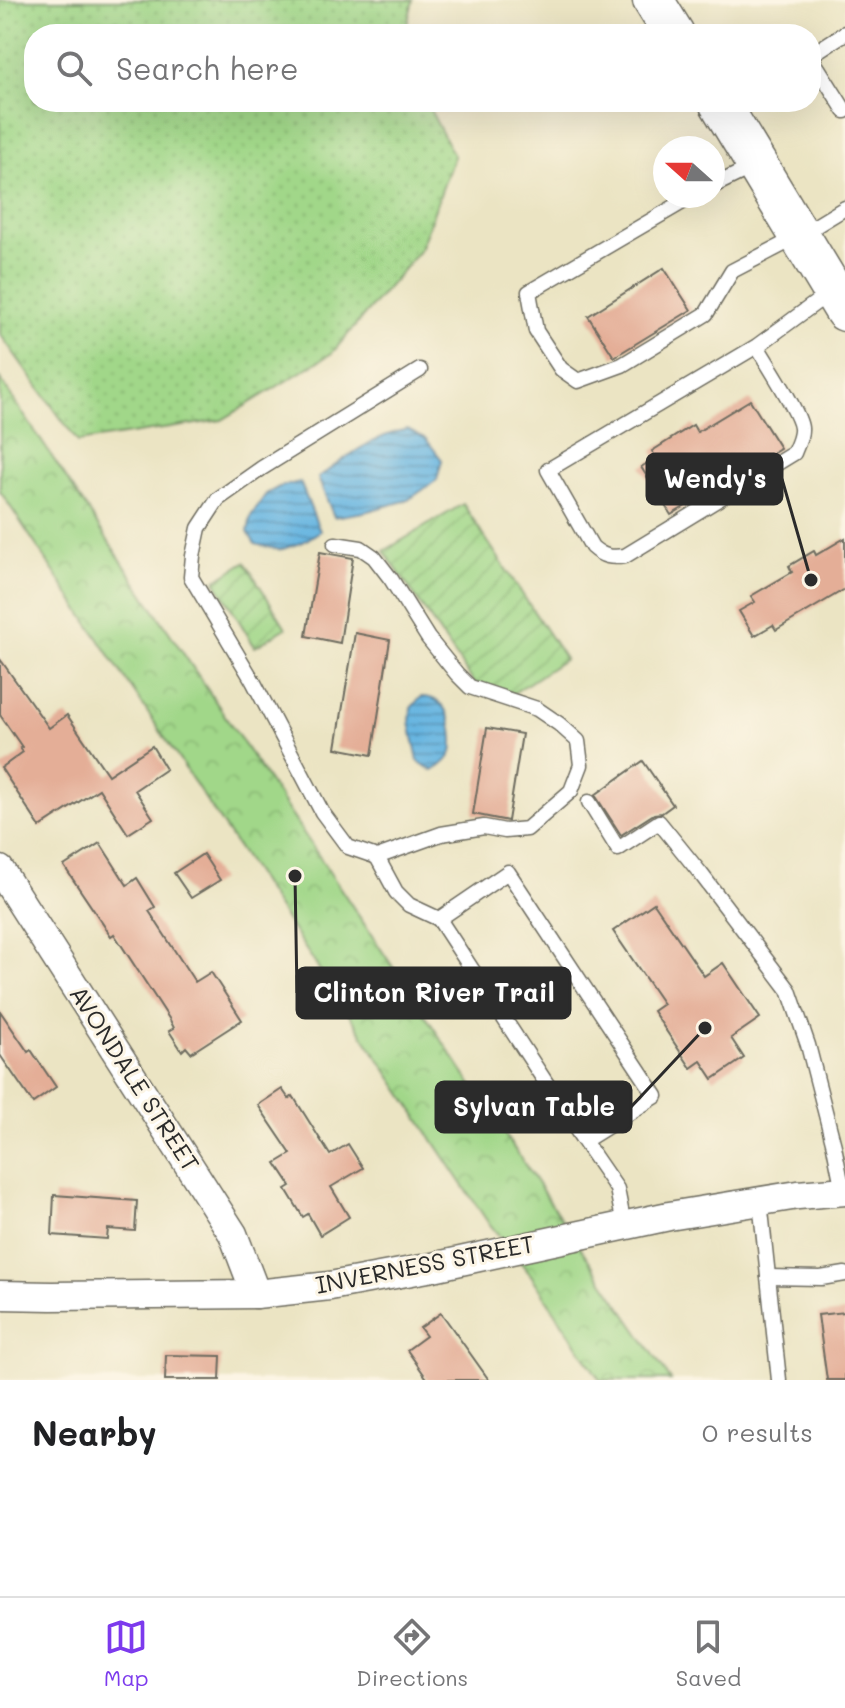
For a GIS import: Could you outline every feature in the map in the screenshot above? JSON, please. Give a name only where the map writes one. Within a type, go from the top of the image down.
[{"type":"main road","points":[[653,0],[668,24]]},
{"type":"main road","points":[[732,112],[799,236],[835,290]]},
{"type":"street","name":"AVONDALE STREET","points":[[0,870],[233,1234],[256,1294]]},
{"type":"street","name":"INVERNESS STREET","points":[[0,1295],[256,1294],[330,1286],[624,1225],[798,1195],[844,1191]]},
{"type":"lane","points":[[821,49],[845,33]]},
{"type":"lane","points":[[821,72],[845,111]]},
{"type":"lane","points":[[725,180],[758,164]]},
{"type":"lane","points":[[672,208],[529,292],[536,331],[561,369],[578,381],[622,365],[706,314],[732,271],[845,208]]},
{"type":"lane","points":[[757,346],[801,428],[794,453],[625,556],[611,558],[600,554],[592,547],[548,470],[757,346],[835,290]]},
{"type":"lane","points":[[335,544],[361,548],[374,557],[428,638],[470,687],[537,709],[578,741],[581,765],[571,791],[527,829],[505,831],[484,827],[441,834],[377,857],[348,847],[322,812],[253,681],[191,577],[199,528],[218,499],[262,468],[420,370]]},
{"type":"lane","points":[[589,802],[618,849],[659,822],[789,990],[808,1045],[844,1191]]},
{"type":"lane","points":[[377,857],[396,892],[409,905],[439,919],[617,1189],[624,1225]]},
{"type":"lane","points":[[439,919],[508,872],[641,1072],[656,1096],[584,1141]]},
{"type":"lane","points":[[760,1201],[779,1380]]},
{"type":"lane","points":[[768,1277],[821,1278],[845,1274]]},
{"type":"green space","points":[[0,0],[413,0],[407,24],[24,24],[24,112],[431,112],[454,156],[420,250],[332,353],[222,420],[78,442],[0,334]]},
{"type":"green space","points":[[0,379],[671,1380],[600,1380],[531,1275],[487,1221],[0,491]]},
{"type":"green space","points":[[463,504],[565,659],[512,694],[474,683],[384,551]]},
{"type":"green space","points":[[245,562],[286,628],[255,647],[215,581]]},
{"type":"water","points":[[408,429],[426,439],[442,460],[437,480],[408,500],[334,517],[318,478],[372,442]]},
{"type":"water","points":[[300,482],[320,531],[303,542],[280,550],[255,544],[248,532],[251,516],[266,494]]},
{"type":"water","points":[[421,697],[436,700],[446,710],[452,732],[451,755],[433,771],[418,761],[410,722],[411,708]]},
{"type":"building","points":[[664,268],[691,310],[614,357],[588,316]]},
{"type":"building","points":[[750,400],[780,448],[671,515],[641,467],[656,458],[652,451],[693,425],[697,432]]},
{"type":"building","points":[[845,538],[845,589],[776,630],[773,625],[754,636],[739,611],[755,602],[751,596],[792,572],[789,566]]},
{"type":"building","points":[[320,552],[353,558],[340,643],[306,636]]},
{"type":"building","points":[[355,633],[390,640],[372,755],[336,748]]},
{"type":"building","points":[[0,659],[49,728],[67,715],[108,775],[152,746],[166,769],[135,790],[153,818],[128,834],[99,789],[40,827],[1,768],[23,752],[0,715]]},
{"type":"building","points":[[487,728],[522,734],[508,821],[473,814]]},
{"type":"building","points":[[643,761],[673,805],[621,835],[595,795]]},
{"type":"building","points":[[100,843],[127,885],[137,878],[155,907],[149,911],[195,982],[211,972],[242,1020],[191,1053],[186,1047],[182,1051],[169,1031],[174,1028],[170,1020],[114,934],[111,936],[64,866]]},
{"type":"building","points":[[203,854],[220,880],[191,898],[174,873]]},
{"type":"building","points":[[654,903],[704,976],[723,963],[760,1018],[731,1038],[744,1058],[713,1079],[701,1061],[691,1068],[653,1011],[663,1004],[613,931]]},
{"type":"building","points":[[0,1011],[56,1087],[33,1103],[0,1055]]},
{"type":"building","points":[[282,1089],[289,1099],[293,1096],[330,1155],[348,1144],[363,1168],[331,1187],[349,1217],[320,1235],[308,1214],[303,1217],[286,1189],[291,1186],[276,1163],[291,1154],[258,1105]]},
{"type":"building","points":[[54,1195],[137,1201],[135,1231],[108,1229],[107,1239],[52,1235]]},
{"type":"building","points":[[845,1312],[845,1380],[827,1380],[818,1315]]},
{"type":"building","points":[[441,1313],[489,1380],[428,1380],[407,1350],[426,1336],[420,1328]]},
{"type":"building","points":[[166,1355],[221,1356],[220,1380],[165,1380]]},
{"type":"place","name":"Wendy's","points":[[811,580]]},
{"type":"place","name":"Clinton River Trail","points":[[295,876]]},
{"type":"place","name":"Sylvan Table","points":[[705,1028]]}]
